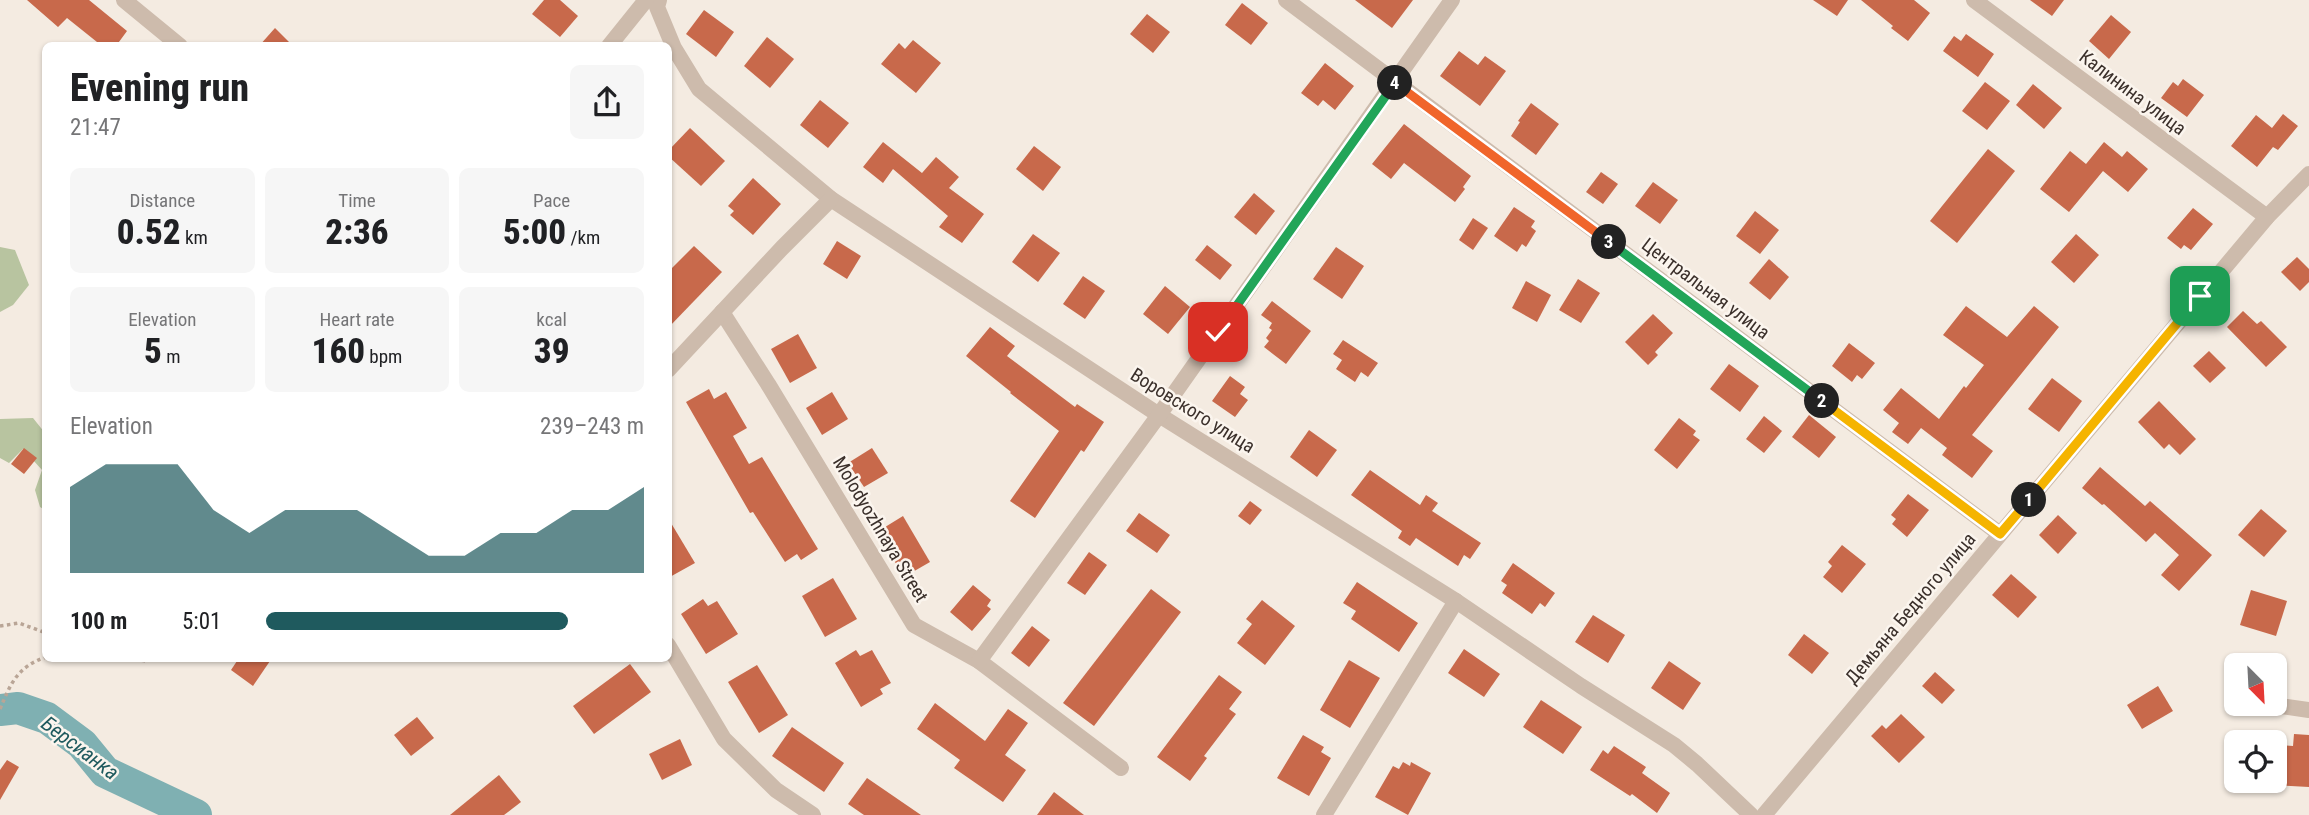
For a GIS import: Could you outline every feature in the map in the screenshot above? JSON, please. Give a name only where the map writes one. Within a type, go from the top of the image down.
[{"type":"street","points":[[124,0],[175,42]]},
{"type":"street","points":[[612,42],[646,0]]},
{"type":"street","name":"Воровского улица","points":[[659,0],[657,7],[672,42]]},
{"type":"street","name":"Центральная улица","points":[[1286,0],[2000,534]]},
{"type":"street","points":[[979,661],[1159,415],[1452,0]]},
{"type":"street","name":"Калинина улица","points":[[1974,0],[2267,217]]},
{"type":"street","name":"Воровского улица","points":[[672,43],[699,89],[831,199],[1159,415],[1456,601],[1674,745],[1751,815]]},
{"type":"street","name":"Демьяна Бедного улица","points":[[1764,815],[2267,217],[2309,174]]},
{"type":"street","points":[[672,366],[831,199]]},
{"type":"street","name":"Molodyozhnaya Street","points":[[722,312],[914,625],[979,661],[1121,768]]},
{"type":"street","points":[[1324,815],[1456,601]]},
{"type":"street","points":[[672,652],[724,739],[776,790],[813,815]]},
{"type":"street","points":[[2287,707],[2309,710]]},
{"type":"path","points":[[0,626],[19,623],[42,632]]},
{"type":"path","points":[[0,709],[13,680],[29,663],[42,658]]},
{"type":"green space","points":[[0,247],[15,250],[29,285],[13,305],[0,312]]},
{"type":"green space","points":[[33,418],[42,429],[42,470],[23,449],[9,463],[0,458],[0,419]]},
{"type":"green space","points":[[42,470],[42,508],[35,490]]},
{"type":"building","points":[[27,0],[89,0],[127,31],[119,42],[97,42],[67,18],[58,27]]},
{"type":"building","points":[[544,0],[560,0],[578,16],[560,37],[532,14]]},
{"type":"building","points":[[1355,0],[1413,0],[1392,28]]},
{"type":"building","points":[[1813,0],[1848,0],[1837,16]]},
{"type":"building","points":[[1861,0],[1914,0],[1930,13],[1908,41]]},
{"type":"building","points":[[2030,0],[2064,0],[2052,16]]},
{"type":"building","points":[[1242,3],[1268,23],[1251,45],[1225,25]]},
{"type":"building","points":[[704,10],[734,32],[716,57],[686,34]]},
{"type":"building","points":[[1147,14],[1170,32],[1153,53],[1130,34]]},
{"type":"building","points":[[2111,15],[2131,32],[2109,59],[2089,41]]},
{"type":"building","points":[[275,28],[289,42],[263,42]]},
{"type":"building","points":[[1966,34],[1994,54],[1978,77],[1943,51],[1954,36],[1961,41]]},
{"type":"building","points":[[767,37],[794,59],[770,88],[744,66]]},
{"type":"building","points":[[913,40],[941,63],[916,93],[881,64],[899,43],[905,49]]},
{"type":"building","points":[[1459,51],[1478,65],[1485,56],[1506,71],[1480,106],[1440,76]]},
{"type":"building","points":[[1325,63],[1354,86],[1335,110],[1323,100],[1318,106],[1301,93]]},
{"type":"building","points":[[2183,79],[2204,95],[2187,117],[2161,98],[2173,82],[2178,86]]},
{"type":"building","points":[[1985,82],[2010,101],[1987,130],[1962,111]]},
{"type":"building","points":[[2033,84],[2062,108],[2044,129],[2016,105]]},
{"type":"building","points":[[820,100],[849,123],[828,148],[800,125]]},
{"type":"building","points":[[1531,103],[1559,124],[1536,155],[1511,136]]},
{"type":"building","points":[[2283,114],[2298,126],[2278,150],[2273,147],[2257,167],[2231,146],[2256,115],[2272,128]]},
{"type":"building","points":[[1404,124],[1471,176],[1455,202],[1404,163],[1391,179],[1372,164]]},
{"type":"building","points":[[690,128],[725,161],[701,186],[672,160],[672,147]]},
{"type":"building","points":[[883,142],[922,173],[936,157],[959,177],[949,188],[984,214],[962,243],[939,227],[948,216],[893,169],[883,183],[863,167]]},
{"type":"building","points":[[2104,142],[2122,157],[2127,151],[2148,169],[2128,192],[2103,171],[2069,212],[2040,189],[2070,151],[2086,164]]},
{"type":"building","points":[[1034,146],[1061,167],[1043,191],[1016,169]]},
{"type":"building","points":[[1988,149],[2015,171],[1957,243],[1930,221]]},
{"type":"building","points":[[1601,172],[1618,184],[1603,204],[1586,192]]},
{"type":"building","points":[[753,178],[781,204],[753,235],[730,215],[734,211],[728,206]]},
{"type":"building","points":[[1653,182],[1678,200],[1660,224],[1635,206]]},
{"type":"building","points":[[1254,193],[1275,211],[1256,235],[1234,217]]},
{"type":"building","points":[[1514,207],[1535,221],[1531,227],[1536,231],[1526,247],[1522,244],[1517,252],[1494,236]]},
{"type":"building","points":[[2193,208],[2213,224],[2191,250],[2184,245],[2181,249],[2167,238]]},
{"type":"building","points":[[1755,211],[1779,230],[1760,254],[1736,236]]},
{"type":"building","points":[[1473,218],[1488,228],[1473,250],[1459,240]]},
{"type":"building","points":[[1033,234],[1060,253],[1038,282],[1012,262]]},
{"type":"building","points":[[2076,234],[2099,255],[2074,283],[2051,262]]},
{"type":"building","points":[[837,241],[861,256],[847,279],[823,264]]},
{"type":"building","points":[[1207,245],[1232,265],[1220,280],[1195,260]]},
{"type":"building","points":[[694,246],[722,272],[672,324],[672,268]]},
{"type":"building","points":[[1336,247],[1364,266],[1342,299],[1313,279]]},
{"type":"building","points":[[2297,257],[2309,269],[2309,282],[2300,291],[2281,272]]},
{"type":"building","points":[[1769,259],[1789,277],[1770,300],[1749,283]]},
{"type":"building","points":[[1083,276],[1105,291],[1085,319],[1063,304]]},
{"type":"building","points":[[1578,279],[1600,293],[1581,323],[1559,310]]},
{"type":"building","points":[[1526,281],[1551,295],[1537,322],[1512,308]]},
{"type":"building","points":[[1165,286],[1190,307],[1168,334],[1143,314]]},
{"type":"building","points":[[1272,301],[1311,331],[1286,364],[1264,347],[1269,341],[1266,338],[1272,330],[1269,328],[1272,323],[1261,315]]},
{"type":"building","points":[[1966,306],[2007,337],[2034,306],[2059,327],[1972,435],[1993,451],[1972,478],[1942,455],[1947,448],[1921,428],[1908,444],[1892,432],[1899,423],[1883,410],[1901,388],[1939,419],[1964,386],[1966,388],[1984,365],[1943,335]]},
{"type":"building","points":[[2243,311],[2257,324],[2261,321],[2287,347],[2266,367],[2227,327]]},
{"type":"building","points":[[1653,314],[1673,333],[1655,352],[1658,355],[1648,365],[1625,342]]},
{"type":"building","points":[[990,327],[1015,346],[1007,356],[1075,407],[1077,404],[1104,422],[1084,452],[1081,450],[1035,518],[1010,501],[1059,431],[966,356]]},
{"type":"building","points":[[798,334],[817,368],[790,383],[771,349]]},
{"type":"building","points":[[1343,340],[1378,363],[1368,377],[1361,372],[1355,382],[1336,369],[1342,360],[1333,354]]},
{"type":"building","points":[[1849,343],[1875,363],[1862,379],[1857,375],[1852,382],[1832,366]]},
{"type":"building","points":[[2209,351],[2226,368],[2210,383],[2193,366]]},
{"type":"building","points":[[1729,364],[1759,386],[1740,412],[1710,389]]},
{"type":"building","points":[[1230,376],[1245,387],[1240,394],[1248,400],[1235,417],[1212,401]]},
{"type":"building","points":[[2052,378],[2082,401],[2059,432],[2028,409]]},
{"type":"building","points":[[709,389],[714,399],[726,392],[747,428],[733,436],[749,464],[762,457],[818,549],[801,560],[797,554],[785,562],[753,512],[750,513],[686,402]]},
{"type":"building","points":[[832,392],[848,419],[822,435],[806,408]]},
{"type":"building","points":[[2159,401],[2196,439],[2180,455],[2169,444],[2164,449],[2138,422]]},
{"type":"building","points":[[1809,415],[1836,437],[1819,458],[1792,437]]},
{"type":"building","points":[[1764,416],[1782,431],[1764,453],[1746,439]]},
{"type":"building","points":[[1679,418],[1696,431],[1693,435],[1700,440],[1677,469],[1654,450]]},
{"type":"building","points":[[1309,430],[1337,450],[1317,477],[1290,457]]},
{"type":"building","points":[[24,448],[37,458],[24,474],[11,464]]},
{"type":"building","points":[[872,448],[888,473],[864,487],[848,463]]},
{"type":"building","points":[[2100,467],[2145,506],[2150,501],[2212,555],[2179,591],[2161,575],[2179,555],[2155,533],[2146,542],[2082,488]]},
{"type":"building","points":[[1370,470],[1420,505],[1426,495],[1438,503],[1432,511],[1481,543],[1470,559],[1464,555],[1458,566],[1416,538],[1410,546],[1398,538],[1402,531],[1351,495]]},
{"type":"building","points":[[1908,494],[1929,510],[1907,537],[1892,524],[1896,519],[1891,515]]},
{"type":"building","points":[[1250,501],[1262,510],[1250,525],[1238,516]]},
{"type":"building","points":[[2261,509],[2287,531],[2264,557],[2238,535]]},
{"type":"building","points":[[1139,513],[1170,535],[1157,553],[1126,531]]},
{"type":"building","points":[[2058,515],[2077,533],[2058,554],[2039,535]]},
{"type":"building","points":[[903,516],[930,562],[904,577],[877,532]]},
{"type":"building","points":[[672,525],[695,563],[672,576]]},
{"type":"building","points":[[1842,545],[1866,564],[1842,593],[1823,577],[1832,566],[1828,562]]},
{"type":"building","points":[[1089,552],[1107,565],[1085,595],[1067,583]]},
{"type":"building","points":[[1513,563],[1555,593],[1545,607],[1540,603],[1532,614],[1502,593],[1507,585],[1501,581]]},
{"type":"building","points":[[2011,574],[2037,597],[2018,618],[1992,595]]},
{"type":"building","points":[[833,578],[857,619],[825,637],[802,596]]},
{"type":"building","points":[[1357,582],[1418,623],[1399,652],[1351,619],[1356,611],[1343,603]]},
{"type":"building","points":[[973,585],[991,600],[987,606],[991,609],[972,631],[950,612]]},
{"type":"building","points":[[1151,589],[1181,612],[1094,726],[1063,703]]},
{"type":"building","points":[[2251,590],[2287,601],[2276,636],[2240,625]]},
{"type":"building","points":[[703,599],[708,606],[717,601],[738,634],[706,654],[681,614]]},
{"type":"building","points":[[1262,600],[1295,626],[1265,665],[1237,643],[1252,624],[1246,619]]},
{"type":"building","points":[[1593,615],[1625,635],[1608,663],[1575,642]]},
{"type":"building","points":[[1032,626],[1050,640],[1029,667],[1011,653]]},
{"type":"building","points":[[1804,634],[1829,653],[1812,674],[1788,655]]},
{"type":"building","points":[[1464,649],[1500,674],[1484,697],[1448,673]]},
{"type":"building","points":[[856,650],[860,656],[872,650],[891,683],[880,689],[883,694],[861,707],[835,663]]},
{"type":"building","points":[[1349,660],[1380,678],[1350,728],[1320,710]]},
{"type":"building","points":[[1669,661],[1701,683],[1683,710],[1651,688]]},
{"type":"building","points":[[236,662],[269,662],[253,686],[231,670]]},
{"type":"building","points":[[630,664],[651,692],[594,734],[573,706]]},
{"type":"building","points":[[757,665],[788,715],[759,733],[728,682]]},
{"type":"building","points":[[1935,672],[1955,690],[1942,704],[1922,686]]},
{"type":"building","points":[[1219,675],[1242,692],[1229,709],[1236,714],[1204,756],[1207,758],[1190,781],[1157,757]]},
{"type":"building","points":[[2158,686],[2173,711],[2142,729],[2127,705]]},
{"type":"building","points":[[1541,700],[1582,727],[1563,754],[1523,727]]},
{"type":"building","points":[[935,703],[985,741],[1008,709],[1028,723],[1005,755],[1026,770],[1003,802],[954,768],[960,760],[917,729]]},
{"type":"building","points":[[1901,714],[1925,737],[1899,763],[1871,736],[1882,725],[1886,729]]},
{"type":"building","points":[[417,717],[434,738],[411,756],[394,735]]},
{"type":"building","points":[[792,727],[844,763],[824,792],[772,756]]},
{"type":"building","points":[[2294,734],[2309,735],[2309,787],[2287,786],[2287,746],[2293,746]]},
{"type":"building","points":[[1303,735],[1324,747],[1321,752],[1331,758],[1309,796],[1277,778]]},
{"type":"building","points":[[680,739],[692,765],[662,780],[649,754]]},
{"type":"building","points":[[1614,746],[1646,767],[1642,773],[1670,793],[1657,813],[1632,794],[1630,796],[1590,770],[1603,750],[1608,754]]},
{"type":"building","points":[[7,760],[19,767],[0,800],[0,770]]},
{"type":"building","points":[[1403,762],[1410,766],[1411,762],[1431,773],[1408,815],[1375,797],[1393,766],[1399,769]]},
{"type":"building","points":[[499,775],[521,802],[504,815],[450,815]]},
{"type":"building","points":[[867,778],[921,815],[864,815],[848,804]]},
{"type":"building","points":[[1054,792],[1084,815],[1037,815]]},
{"type":"waterway","name":"Берсианка","points":[[0,710],[18,708],[47,718],[82,744],[105,772],[196,815]]},
{"type":"route","points":[[1218,332],[1394,82],[2000,534],[2200,296]]}]
